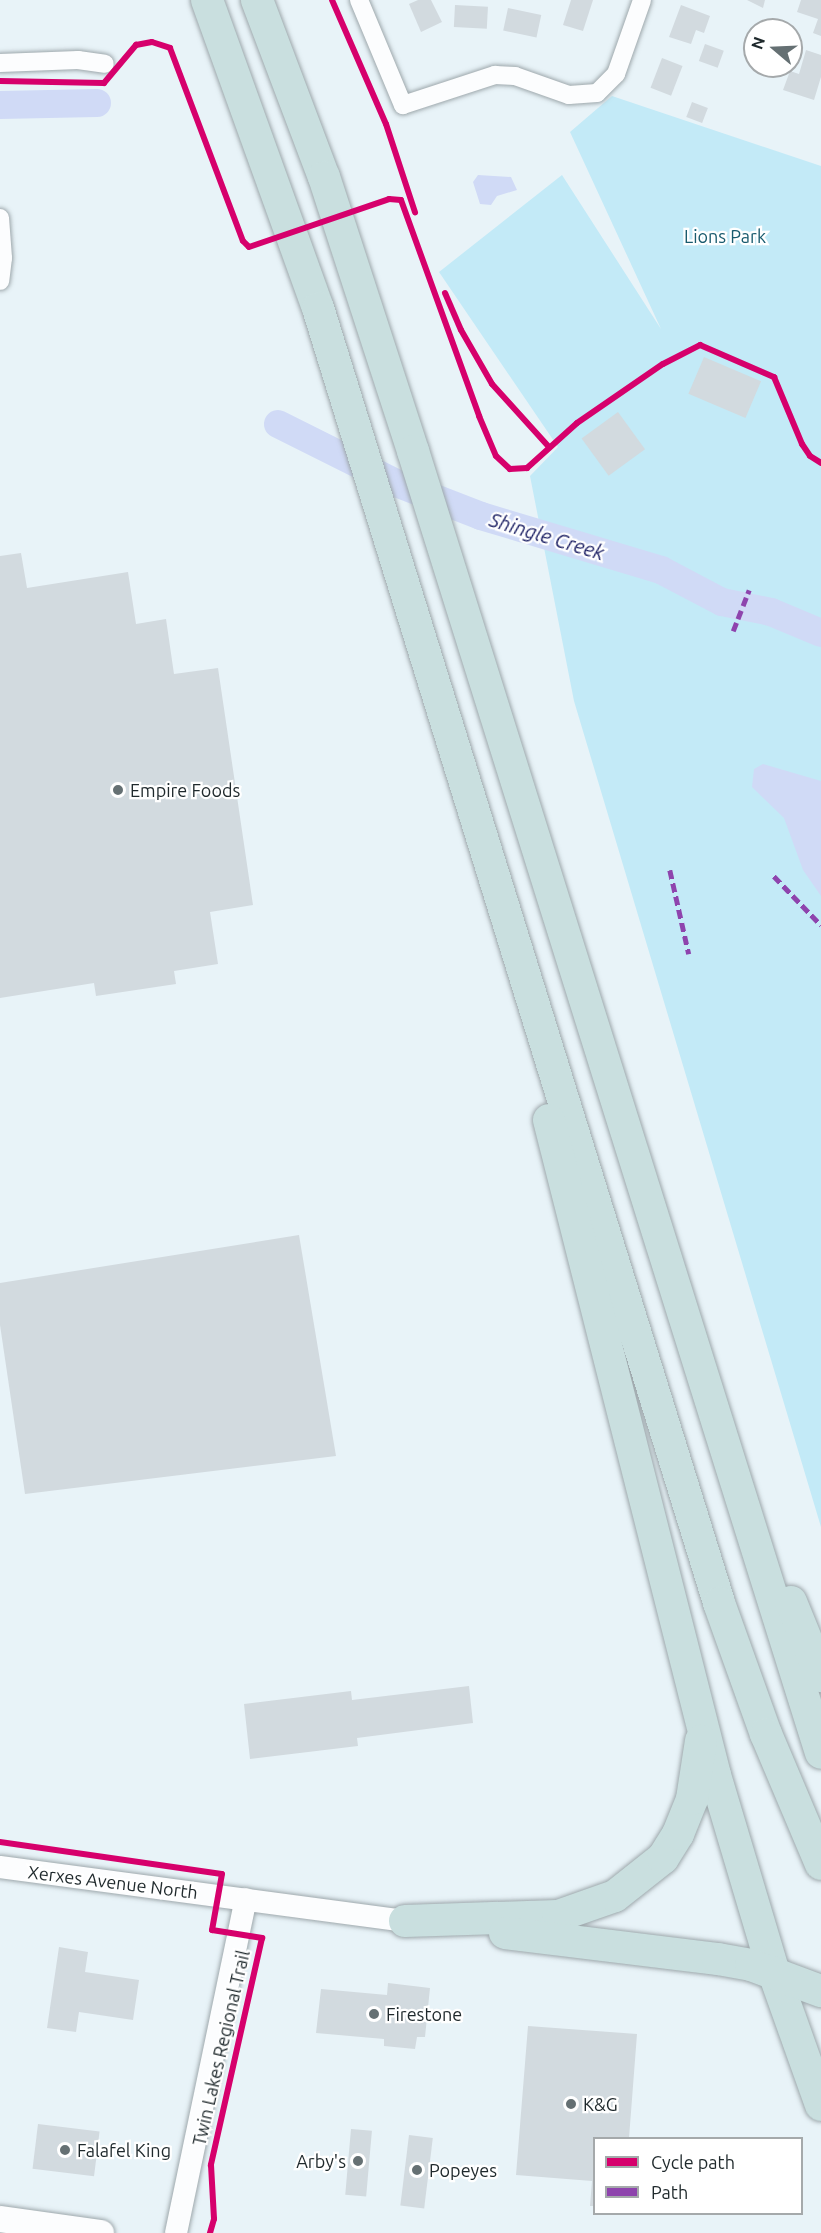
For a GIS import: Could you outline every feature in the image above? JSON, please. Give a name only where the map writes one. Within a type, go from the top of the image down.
[{"type":"highway","points":[[194,0],[261,141]]},
{"type":"highway","points":[[207,0],[261,141],[357,431],[719,1602],[766,1734],[821,1864]]},
{"type":"highway","points":[[257,0],[324,177],[413,450],[821,1753]]},
{"type":"highway","points":[[468,787],[523,1021],[700,1713],[774,1973],[821,2105]]},
{"type":"highway","points":[[713,1414],[821,1676]]},
{"type":"highway","points":[[405,1921],[558,1916],[624,1890],[663,1858],[683,1824],[700,1765],[700,1713]]},
{"type":"highway","points":[[499,1932],[718,1959],[774,1973],[821,1991]]},
{"type":"main road","points":[[0,2219],[101,2233]]},
{"type":"street","points":[[359,0],[403,105],[495,75],[515,76],[570,95],[597,93],[616,74],[642,0]]},
{"type":"street","points":[[0,63],[78,60],[105,64]]},
{"type":"street","points":[[0,218],[3,258],[0,281]]},
{"type":"street","name":"Xerxes Avenue North","points":[[0,1867],[499,1932]]},
{"type":"street","points":[[176,2233],[246,1899]]},
{"type":"green space","name":"Lions Park","points":[[612,96],[821,166],[821,1527],[574,701],[530,476],[558,447],[439,272],[562,175],[661,329],[570,132]]},
{"type":"shaded area","points":[[478,175],[511,177],[517,190],[497,196],[491,205],[480,204],[473,182]]},
{"type":"shaded area","points":[[763,764],[821,781],[821,896],[803,870],[784,818],[752,787],[754,769]]},
{"type":"building","points":[[418,0],[431,0],[442,22],[421,32],[409,4]]},
{"type":"building","points":[[571,0],[593,0],[583,31],[563,25]]},
{"type":"building","points":[[747,0],[765,0],[763,8]]},
{"type":"building","points":[[801,0],[821,0],[821,36],[813,33],[818,19],[797,12]]},
{"type":"building","points":[[455,5],[488,7],[487,29],[454,27]]},
{"type":"building","points":[[681,5],[710,16],[704,33],[696,30],[691,44],[669,37]]},
{"type":"building","points":[[508,8],[541,15],[536,38],[503,30]]},
{"type":"building","points":[[705,44],[724,51],[718,68],[699,61]]},
{"type":"building","points":[[806,50],[821,55],[821,77],[814,100],[783,90],[787,78],[803,78],[803,60]]},
{"type":"building","points":[[662,58],[683,66],[671,96],[651,88]]},
{"type":"building","points":[[692,102],[708,108],[702,123],[686,117]]},
{"type":"building","points":[[704,357],[761,381],[745,418],[688,394]]},
{"type":"building","points":[[618,412],[645,449],[609,476],[582,438]]},
{"type":"building","name":"Empire Foods","points":[[21,553],[27,588],[128,572],[136,624],[166,619],[174,674],[218,668],[253,905],[210,912],[218,964],[174,971],[176,984],[96,996],[94,983],[0,998],[0,556]]},
{"type":"building","points":[[299,1235],[336,1456],[25,1494],[0,1325],[0,1283]]},
{"type":"building","points":[[469,1686],[473,1723],[357,1738],[358,1746],[250,1759],[244,1704],[351,1691],[352,1700]]},
{"type":"building","points":[[59,1947],[88,1952],[85,1972],[139,1980],[133,2020],[79,2012],[76,2032],[47,2028]]},
{"type":"building","points":[[388,1983],[430,1988],[425,2037],[417,2037],[415,2049],[384,2046],[384,2039],[316,2033],[321,1989],[387,1995]]},
{"type":"building","points":[[528,2026],[637,2034],[629,2137],[593,2137],[593,2206],[590,2206],[592,2181],[516,2175]]},
{"type":"building","name":"Falafel King","points":[[38,2124],[100,2132],[94,2176],[33,2169]]},
{"type":"building","points":[[351,2129],[372,2131],[366,2197],[345,2195]]},
{"type":"building","points":[[409,2135],[433,2138],[424,2208],[400,2205]]},
{"type":"waterway","name":"Shingle Creek","points":[[0,105],[97,103]]},
{"type":"waterway","name":"Shingle Creek","points":[[278,424],[396,483],[481,516],[661,570],[722,602],[771,612],[821,633]]},
{"type":"marked path","points":[[733,631],[749,590]]},
{"type":"marked path","points":[[670,870],[689,954]]},
{"type":"marked path","points":[[774,876],[821,925]]},
{"type":"cycle path","points":[[332,0],[386,124],[415,212]]},
{"type":"cycle path","points":[[0,81],[104,83],[136,45],[152,42],[170,48],[243,241],[249,247],[389,199],[401,200],[479,416],[496,456],[510,469],[527,468],[577,423],[663,364],[700,345],[774,377],[802,444],[810,456],[821,463]]},
{"type":"cycle path","points":[[445,293],[461,330],[492,384],[548,446]]},
{"type":"cycle path","name":"Twin Lakes Regional Trail","points":[[0,1842],[222,1874],[212,1930],[262,1938],[211,2165],[214,2219],[210,2233]]},
{"type":"place","name":"Empire Foods","points":[[118,790]]},
{"type":"place","name":"Firestone","points":[[374,2014]]},
{"type":"place","name":"K&G","points":[[571,2104]]},
{"type":"place","name":"Falafel King","points":[[65,2150]]},
{"type":"place","name":"Arby's","points":[[358,2161]]},
{"type":"place","name":"Popeyes","points":[[417,2170]]}]
